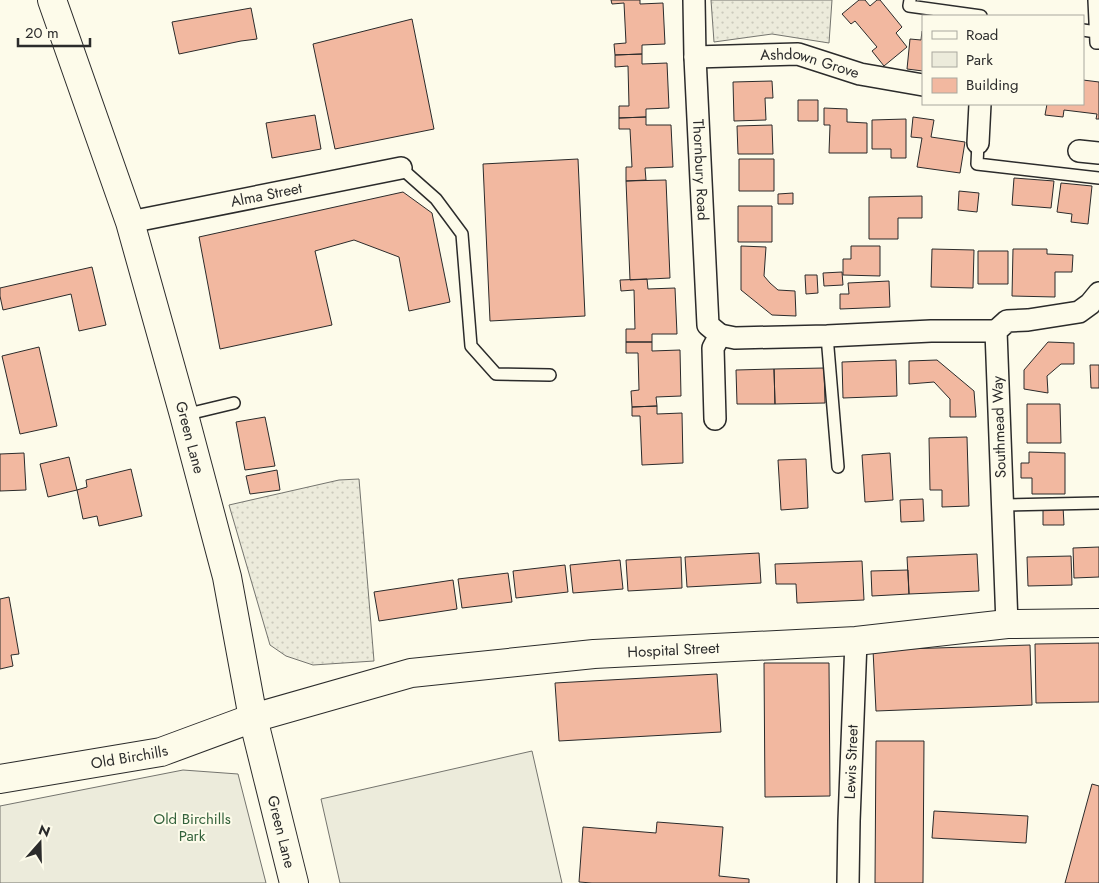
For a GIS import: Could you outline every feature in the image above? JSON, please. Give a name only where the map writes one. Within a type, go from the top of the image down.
[{"type":"main road","name":"Green Lane","points":[[52,0],[130,222],[184,415],[227,577],[253,718],[294,883]]},
{"type":"main road","name":"Hospital Street","points":[[253,718],[411,673],[594,654],[856,641],[1008,624],[1099,623]]},
{"type":"main road","name":"Old Birchills","points":[[0,779],[161,752],[253,718]]},
{"type":"street","name":"Thornbury Road","points":[[694,0],[708,325],[720,335]]},
{"type":"street","name":"Ashdown Grove","points":[[695,57],[798,54],[860,74],[922,85]]},
{"type":"street","points":[[978,144],[980,105]]},
{"type":"street","name":"Alma Street","points":[[130,222],[401,168]]},
{"type":"street","points":[[715,419],[713,348],[720,335],[735,338],[996,330],[1007,322],[1079,312],[1096,303]]},
{"type":"street","name":"Southmead Way","points":[[996,330],[1008,624]]},
{"type":"street","name":"Lewis Street","points":[[848,883],[856,641]]},
{"type":"lane","points":[[910,0],[909,6],[974,15]]},
{"type":"lane","points":[[1094,0],[1097,38]]},
{"type":"lane","points":[[1084,31],[1097,38]]},
{"type":"lane","points":[[978,144],[977,164],[1099,178]]},
{"type":"lane","points":[[401,168],[436,199],[462,234],[471,346],[496,374],[550,376]]},
{"type":"lane","points":[[827,336],[838,467]]},
{"type":"lane","points":[[184,415],[234,402]]},
{"type":"lane","points":[[1002,505],[1099,503]]},
{"type":"green space","points":[[711,0],[832,0],[829,43],[772,34],[714,42]]},
{"type":"green space","points":[[359,479],[374,661],[313,665],[286,656],[270,645],[229,505],[339,480]]},
{"type":"green space","points":[[532,751],[562,883],[340,883],[321,799]]},
{"type":"green space","name":"Old Birchills Park","points":[[183,770],[238,774],[266,883],[0,883],[0,806]]},
{"type":"building","points":[[611,0],[640,0],[640,4],[663,3],[665,44],[642,45],[642,54],[615,55],[614,44],[626,43],[624,3],[612,4]]},
{"type":"building","points":[[859,0],[865,0],[870,6],[877,0],[880,0],[902,27],[896,33],[907,47],[884,66],[872,51],[877,47],[855,21],[851,24],[842,14]]},
{"type":"building","points":[[251,8],[257,39],[179,54],[172,22]]},
{"type":"building","points":[[412,19],[434,129],[335,149],[313,44]]},
{"type":"building","points":[[922,31],[922,71],[907,69],[910,39],[921,40]]},
{"type":"building","points":[[642,54],[642,64],[667,63],[669,108],[646,109],[646,117],[619,118],[619,106],[629,106],[628,66],[615,67],[615,55]]},
{"type":"building","points":[[1084,80],[1099,82],[1099,119],[1096,119],[1097,114],[1064,110],[1063,117],[1045,115],[1047,105],[1084,105]]},
{"type":"building","points":[[772,81],[773,98],[765,98],[766,120],[734,121],[733,82]]},
{"type":"building","points":[[798,100],[818,100],[818,121],[798,121]]},
{"type":"building","points":[[824,108],[847,109],[847,122],[867,123],[867,153],[829,153],[830,125],[824,125]]},
{"type":"building","points":[[315,115],[321,149],[272,158],[266,123]]},
{"type":"building","points":[[646,117],[646,125],[671,125],[673,167],[645,168],[646,180],[626,181],[626,167],[632,167],[630,129],[619,129],[619,118]]},
{"type":"building","points":[[913,117],[934,120],[931,137],[965,142],[960,173],[917,167],[922,138],[911,137]]},
{"type":"building","points":[[906,119],[906,158],[891,158],[891,149],[872,149],[872,120]]},
{"type":"building","points":[[772,125],[773,154],[738,154],[737,126]]},
{"type":"building","points":[[578,159],[585,316],[490,321],[483,164]]},
{"type":"building","points":[[739,159],[774,159],[774,191],[739,191]]},
{"type":"building","points":[[1014,178],[1054,181],[1051,208],[1012,205]]},
{"type":"building","points":[[666,180],[670,278],[630,280],[626,181]]},
{"type":"building","points":[[1061,183],[1092,186],[1088,224],[1071,222],[1072,214],[1057,212]]},
{"type":"building","points":[[959,191],[979,193],[977,212],[958,210]]},
{"type":"building","points":[[403,192],[432,213],[450,302],[409,311],[399,257],[354,240],[315,251],[332,325],[220,349],[199,237]]},
{"type":"building","points":[[793,193],[793,204],[778,204],[778,194]]},
{"type":"building","points":[[922,196],[922,218],[898,218],[898,239],[869,239],[869,197]]},
{"type":"building","points":[[738,206],[772,206],[772,242],[738,242]]},
{"type":"building","points":[[741,246],[766,247],[764,276],[778,290],[795,291],[796,316],[772,315],[741,290]]},
{"type":"building","points":[[851,246],[880,246],[880,276],[843,275],[843,259],[851,259]]},
{"type":"building","points":[[932,249],[974,250],[973,288],[931,287]]},
{"type":"building","points":[[1013,249],[1047,249],[1047,254],[1073,255],[1072,272],[1055,272],[1055,297],[1012,296]]},
{"type":"building","points":[[978,251],[1008,251],[1008,284],[978,284]]},
{"type":"building","points":[[92,267],[106,325],[79,331],[71,294],[3,310],[0,288]]},
{"type":"building","points":[[842,272],[843,285],[824,286],[823,273]]},
{"type":"building","points":[[805,275],[817,275],[818,293],[806,294]]},
{"type":"building","points":[[647,279],[648,289],[675,288],[677,334],[652,334],[652,342],[626,342],[626,329],[635,329],[634,290],[621,291],[620,280]]},
{"type":"building","points":[[889,281],[890,307],[840,309],[840,294],[849,294],[848,283]]},
{"type":"building","points":[[626,342],[652,342],[652,351],[680,350],[681,396],[656,397],[657,406],[632,407],[631,391],[639,390],[638,353],[626,353]]},
{"type":"building","points":[[1048,342],[1074,343],[1074,364],[1061,364],[1047,376],[1048,393],[1024,389],[1024,370]]},
{"type":"building","points":[[39,347],[57,426],[20,434],[2,356]]},
{"type":"building","points":[[896,360],[897,396],[843,398],[842,362]]},
{"type":"building","points":[[937,360],[974,391],[976,417],[950,417],[950,399],[934,382],[909,384],[909,361]]},
{"type":"building","points":[[1090,365],[1099,365],[1099,388],[1091,388]]},
{"type":"building","points":[[824,368],[825,403],[775,404],[774,369]]},
{"type":"building","points":[[774,369],[775,404],[737,404],[736,370]]},
{"type":"building","points":[[1027,404],[1060,404],[1061,443],[1027,443]]},
{"type":"building","points":[[657,406],[657,414],[682,413],[683,463],[642,465],[640,416],[632,416],[632,407]]},
{"type":"building","points":[[265,417],[275,466],[245,470],[236,422]]},
{"type":"building","points":[[967,437],[969,506],[942,507],[942,490],[930,490],[929,438]]},
{"type":"building","points":[[1029,452],[1065,453],[1065,494],[1032,494],[1032,478],[1021,478],[1021,463],[1029,463]]},
{"type":"building","points":[[24,453],[26,490],[0,491],[0,454]]},
{"type":"building","points":[[890,453],[893,500],[865,502],[862,455]]},
{"type":"building","points":[[69,457],[77,490],[48,497],[40,464]]},
{"type":"building","points":[[806,459],[808,508],[781,510],[778,460]]},
{"type":"building","points":[[131,469],[142,516],[99,526],[97,516],[83,519],[77,490],[87,487],[86,480]]},
{"type":"building","points":[[277,470],[280,490],[250,494],[246,476]]},
{"type":"building","points":[[923,499],[924,521],[901,522],[900,500]]},
{"type":"building","points":[[1043,506],[1063,506],[1064,525],[1043,525]]},
{"type":"building","points":[[1099,547],[1099,577],[1074,578],[1073,548]]},
{"type":"building","points":[[759,553],[761,583],[687,587],[685,557]]},
{"type":"building","points":[[977,554],[979,591],[909,594],[907,557]]},
{"type":"building","points":[[1071,556],[1072,585],[1028,586],[1027,557]]},
{"type":"building","points":[[681,557],[682,588],[628,591],[626,560]]},
{"type":"building","points":[[620,560],[623,589],[573,593],[570,565]]},
{"type":"building","points":[[862,561],[864,600],[797,603],[796,584],[776,584],[775,564]]},
{"type":"building","points":[[565,565],[568,592],[516,598],[513,571]]},
{"type":"building","points":[[908,570],[909,594],[872,596],[871,571]]},
{"type":"building","points":[[508,573],[512,602],[462,608],[458,579]]},
{"type":"building","points":[[453,580],[457,609],[379,621],[374,592]]},
{"type":"building","points":[[9,597],[19,654],[11,655],[13,666],[0,669],[0,599]]},
{"type":"building","points":[[1099,643],[1099,702],[1036,703],[1035,644]]},
{"type":"building","points":[[1030,645],[1032,705],[876,711],[873,650]]},
{"type":"building","points":[[764,663],[829,663],[830,796],[765,797]]},
{"type":"building","points":[[717,674],[721,732],[559,741],[555,683]]},
{"type":"building","points":[[876,741],[924,741],[923,883],[875,883]]},
{"type":"building","points":[[1092,784],[1099,786],[1099,883],[1065,883]]},
{"type":"building","points":[[934,811],[1028,816],[1026,843],[932,838]]},
{"type":"building","points":[[657,822],[723,827],[719,876],[749,879],[749,883],[579,882],[583,827],[656,833]]}]
